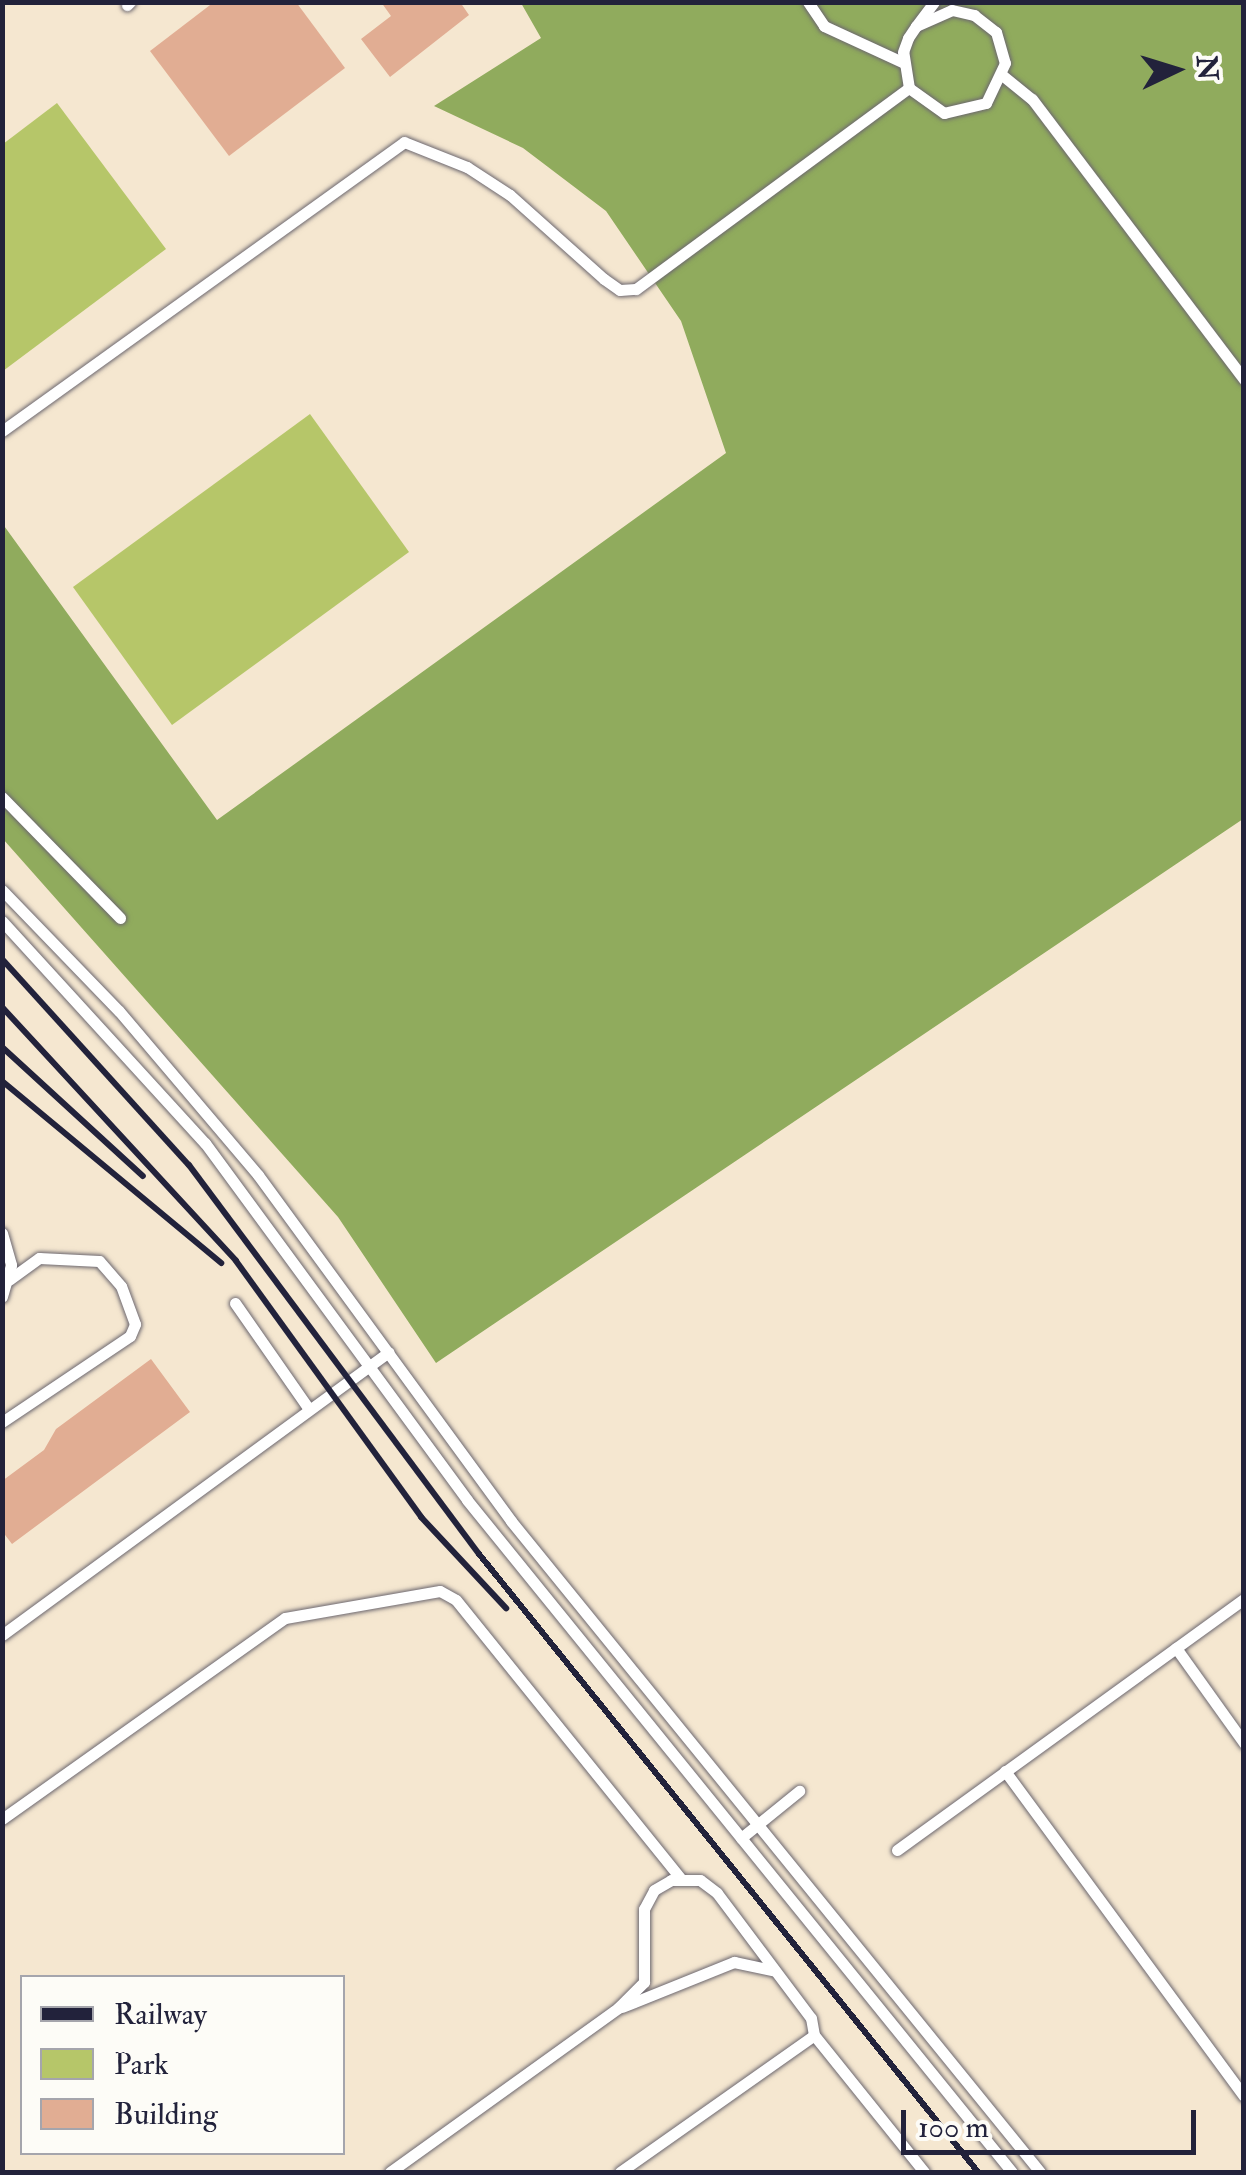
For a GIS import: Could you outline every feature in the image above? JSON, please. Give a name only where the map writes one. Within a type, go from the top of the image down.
[{"type":"lane","points":[[808,2],[824,26],[902,62]]},
{"type":"lane","points":[[916,26],[952,10],[974,15],[1000,40],[1002,75],[986,103],[960,114],[931,110],[909,88],[902,62],[916,26],[934,2]]},
{"type":"lane","points":[[1002,75],[1032,99],[1244,378]]},
{"type":"lane","points":[[2,431],[404,142],[467,168],[533,214],[604,279],[620,290],[636,290],[909,88]]},
{"type":"lane","points":[[2,797],[120,918]]},
{"type":"lane","points":[[2,890],[206,1111],[511,1521],[1040,2172]]},
{"type":"lane","points":[[2,921],[205,1143],[478,1514],[1012,2172]]},
{"type":"lane","points":[[2,1233],[10,1280]]},
{"type":"lane","points":[[2,1297],[10,1280],[39,1258],[98,1262],[121,1286],[136,1324],[130,1336],[2,1422]]},
{"type":"lane","points":[[235,1304],[310,1409]]},
{"type":"lane","points":[[2,1635],[388,1352]]},
{"type":"lane","points":[[2,1819],[284,1618],[440,1591],[456,1600],[680,1878]]},
{"type":"lane","points":[[897,1850],[1244,1599]]},
{"type":"lane","points":[[2,1624],[31,1614]]},
{"type":"lane","points":[[1176,1648],[1244,1743]]},
{"type":"lane","points":[[1005,1771],[1244,2096]]},
{"type":"lane","points":[[741,1838],[799,1791]]},
{"type":"lane","points":[[390,2172],[618,2008],[647,1976],[642,1922],[648,1899],[663,1883],[680,1878],[708,1884],[811,2018],[814,2035],[924,2172]]},
{"type":"lane","points":[[618,2008],[734,1962],[776,1973]]},
{"type":"lane","points":[[620,2172],[814,2035]]},
{"type":"green space","points":[[521,3],[1243,3],[1243,819],[436,1363],[338,1217],[3,839],[2,523],[217,820],[726,453],[681,321],[606,211],[523,148],[434,106],[541,38]]},
{"type":"green space","points":[[57,103],[166,249],[3,371],[3,144]]},
{"type":"green space","points":[[310,414],[409,552],[172,725],[73,587]]},
{"type":"building","points":[[214,2],[296,2],[345,68],[229,156],[150,51]]},
{"type":"building","points":[[381,2],[460,2],[469,15],[390,77],[361,39],[391,16]]},
{"type":"building","points":[[151,1359],[190,1412],[12,1544],[2,1531],[2,1481],[44,1450],[56,1429]]},
{"type":"railway","points":[[2,959],[189,1165],[479,1554],[978,2172]]},
{"type":"railway","points":[[2,1007],[236,1261],[421,1517],[506,1608]]},
{"type":"railway","points":[[2,1047],[143,1176]]},
{"type":"railway","points":[[2,1081],[221,1263]]}]
